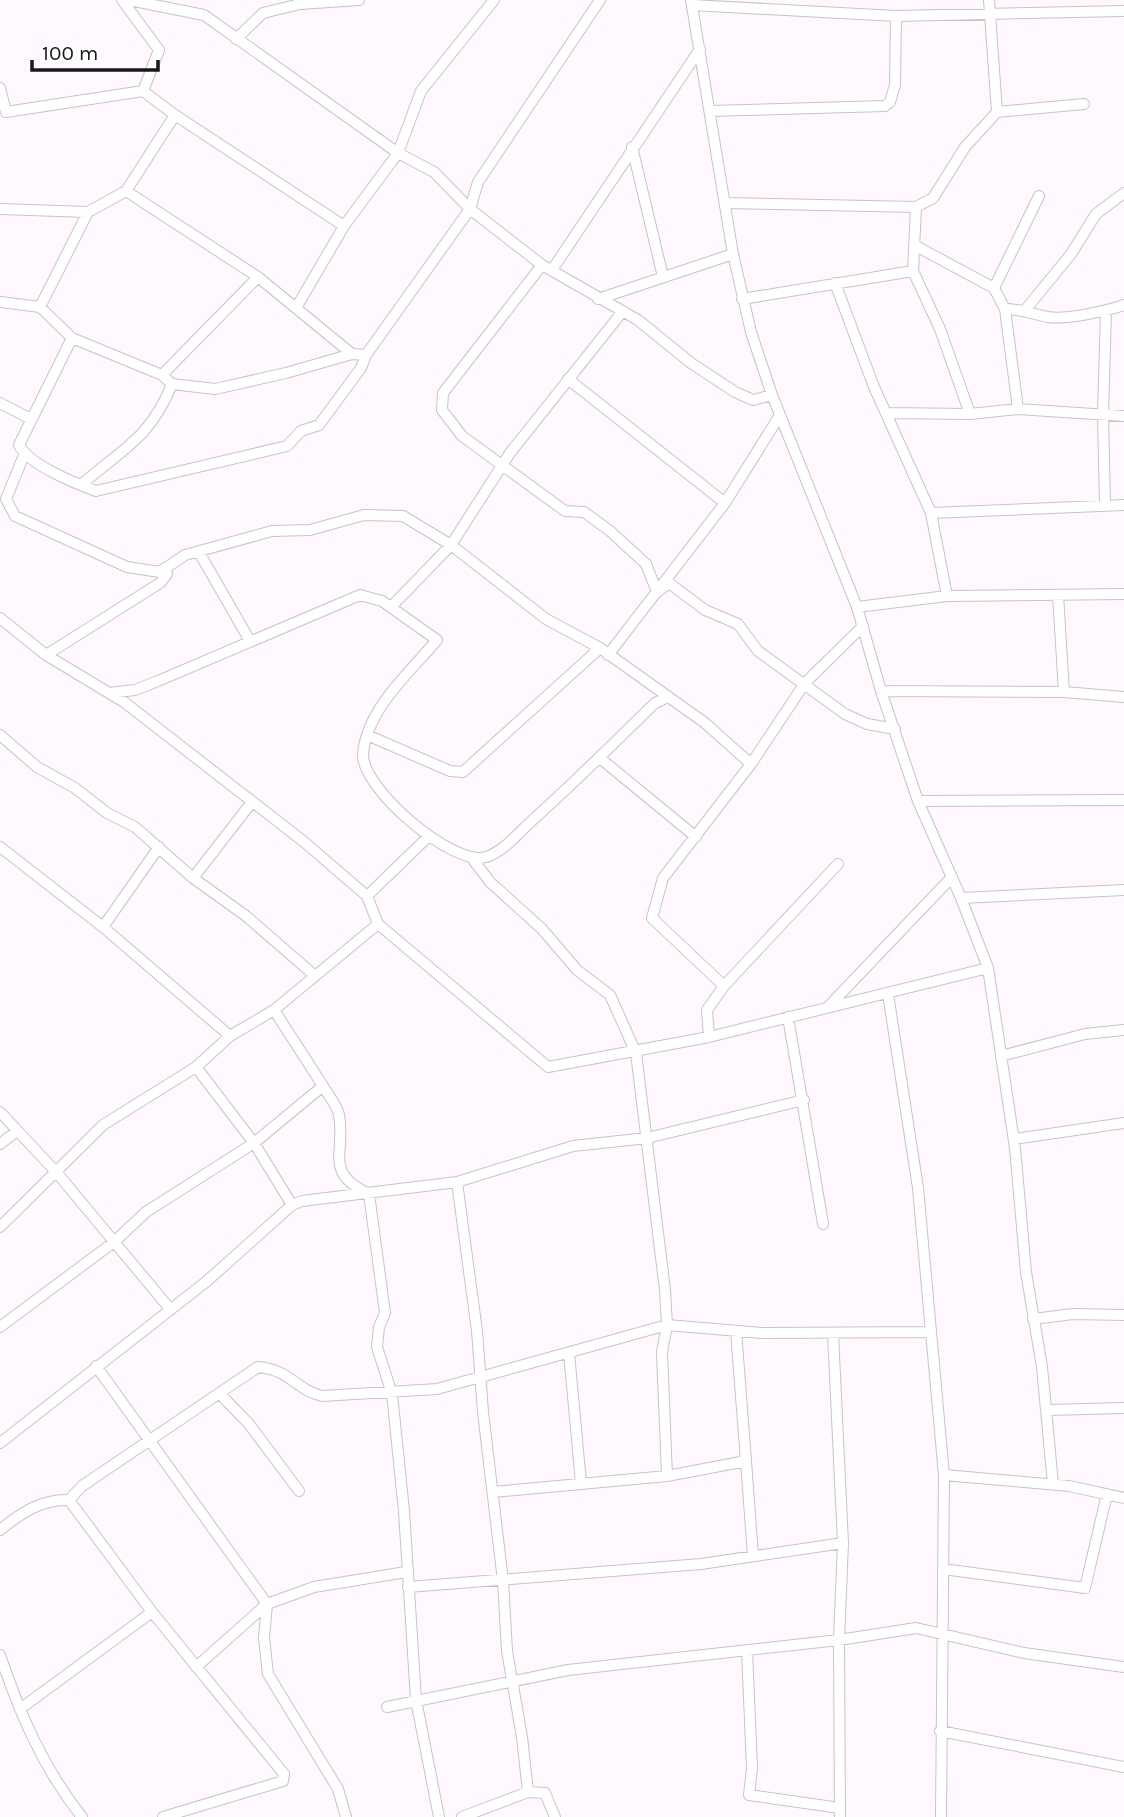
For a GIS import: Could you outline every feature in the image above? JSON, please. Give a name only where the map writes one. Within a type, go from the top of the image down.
[{"type":"street","points":[[122,0],[159,50],[143,91]]},
{"type":"street","points":[[128,0],[204,15],[398,153],[434,172],[470,209],[547,268],[623,311],[735,392],[754,400],[772,395]]},
{"type":"street","points":[[236,39],[263,13],[300,4],[359,0]]},
{"type":"street","points":[[296,308],[344,226],[398,153],[421,91],[494,0]]},
{"type":"street","points":[[23,455],[96,491],[287,446],[301,430],[319,425],[470,209],[478,182],[600,0]]},
{"type":"street","points":[[989,0],[997,112]]},
{"type":"street","points":[[1053,1484],[1047,1410],[1033,1319],[1014,1139],[988,968],[953,877],[918,801],[881,691],[857,607],[772,395],[742,299],[692,2],[896,16],[1124,11]]},
{"type":"street","points":[[710,111],[885,106],[890,102],[895,85],[896,16]]},
{"type":"street","points":[[657,592],[646,564],[610,531],[583,512],[565,511],[501,465],[452,424],[442,410],[441,398],[547,268],[657,115],[700,49]]},
{"type":"street","points":[[0,88],[6,112],[143,91],[174,115],[344,226]]},
{"type":"street","points":[[725,203],[916,207],[933,198],[965,147],[997,112],[1084,104]]},
{"type":"street","points":[[0,209],[88,212],[126,191],[174,115]]},
{"type":"street","points":[[632,147],[663,277]]},
{"type":"street","points":[[126,191],[258,277],[352,354]]},
{"type":"street","points":[[1026,309],[1070,254],[1096,214],[1124,192]]},
{"type":"street","points":[[994,288],[1039,196]]},
{"type":"street","points":[[916,207],[913,271],[940,329],[970,414]]},
{"type":"street","points":[[40,307],[88,212]]},
{"type":"street","points":[[914,246],[994,288],[1005,309],[1018,409]]},
{"type":"street","points":[[598,299],[733,254]]},
{"type":"street","points":[[742,299],[913,271]]},
{"type":"street","points":[[162,375],[258,277]]},
{"type":"street","points":[[835,283],[931,513],[947,596]]},
{"type":"street","points":[[0,302],[40,307],[72,338],[162,375],[172,384],[215,389],[352,354],[366,355]]},
{"type":"street","points":[[1005,309],[1026,309],[1050,317],[1106,311],[1124,305]]},
{"type":"street","points":[[391,607],[451,545],[501,465],[623,311]]},
{"type":"street","points":[[1105,505],[1102,415],[1106,311]]},
{"type":"street","points":[[46,655],[160,583],[167,570],[165,568],[160,572],[127,567],[15,516],[6,499],[23,455],[19,444],[72,338]]},
{"type":"street","points":[[568,379],[725,503]]},
{"type":"street","points":[[81,485],[144,436],[161,411],[172,384]]},
{"type":"street","points":[[0,403],[31,419]]},
{"type":"street","points":[[887,413],[970,414],[1018,409],[1124,416]]},
{"type":"street","points":[[367,735],[450,771],[463,772],[604,652],[657,592],[725,503],[780,415]]},
{"type":"street","points":[[931,513],[1124,505]]},
{"type":"street","points":[[160,572],[170,563],[195,552],[272,531],[310,530],[364,515],[403,516],[451,545],[546,619],[604,652],[705,723],[751,764]]},
{"type":"street","points":[[195,552],[200,554],[250,641]]},
{"type":"street","points":[[657,592],[669,583],[705,610],[738,624],[758,651],[845,715],[867,724],[895,729]]},
{"type":"street","points":[[857,607],[947,596],[1124,594]]},
{"type":"street","points":[[109,693],[135,690],[360,595],[377,598],[437,640],[374,717],[363,757],[368,773],[387,798],[428,837],[471,857],[484,858],[495,853],[601,759],[655,703],[666,698]]},
{"type":"street","points":[[1058,595],[1064,692]]},
{"type":"street","points":[[0,618],[46,655],[109,693],[303,841],[367,897],[378,924],[548,1068],[709,1037],[988,968]]},
{"type":"street","points":[[724,986],[652,918],[663,878],[751,764],[805,683],[863,626]]},
{"type":"street","points":[[881,691],[1064,692],[1124,697]]},
{"type":"street","points":[[0,735],[37,766],[75,788],[107,813],[135,827],[192,878],[246,916],[314,975]]},
{"type":"street","points":[[601,759],[696,837]]},
{"type":"street","points":[[918,801],[1124,800]]},
{"type":"street","points":[[192,878],[252,802]]},
{"type":"street","points":[[367,897],[428,837]]},
{"type":"street","points":[[0,848],[103,928],[230,1036]]},
{"type":"street","points":[[103,928],[159,848]]},
{"type":"street","points":[[471,857],[490,882],[542,929],[577,970],[610,995],[636,1053],[660,1233],[667,1325],[662,1352],[667,1476]]},
{"type":"street","points":[[709,1037],[707,1010],[724,986],[838,864]]},
{"type":"street","points":[[828,1007],[953,877]]},
{"type":"street","points":[[961,898],[1124,890]]},
{"type":"street","points":[[0,1227],[103,1125],[196,1067],[230,1036],[274,1010],[378,924]]},
{"type":"street","points":[[888,994],[914,1162],[944,1475],[940,1731],[942,1816]]},
{"type":"street","points":[[274,1010],[339,1114],[337,1160],[341,1171],[353,1186],[369,1194]]},
{"type":"street","points":[[788,1017],[823,1224]]},
{"type":"street","points":[[1001,1056],[1085,1034],[1124,1030]]},
{"type":"street","points":[[196,1067],[254,1143],[292,1205]]},
{"type":"street","points":[[0,1327],[114,1242],[146,1212],[254,1143],[323,1086]]},
{"type":"street","points":[[0,1443],[247,1247],[292,1205],[302,1201],[457,1182],[572,1146],[647,1138],[804,1100]]},
{"type":"street","points":[[0,1112],[57,1173],[170,1309]]},
{"type":"street","points":[[1014,1139],[1124,1123]]},
{"type":"street","points":[[0,1144],[17,1130]]},
{"type":"street","points":[[457,1182],[477,1331],[511,1684],[521,1724],[528,1792]]},
{"type":"street","points":[[369,1194],[385,1313],[379,1327],[377,1347],[392,1394],[404,1511],[416,1700],[439,1817]]},
{"type":"street","points":[[1033,1319],[1073,1314],[1124,1315]]},
{"type":"street","points":[[0,1530],[33,1507],[51,1500],[69,1500],[82,1486],[258,1367],[285,1374],[313,1394],[322,1396],[392,1394],[437,1390],[667,1325],[736,1331],[832,1334],[931,1332]]},
{"type":"street","points":[[736,1331],[753,1556]]},
{"type":"street","points":[[747,1650],[752,1768],[749,1795],[840,1812],[839,1640],[843,1543],[832,1334]]},
{"type":"street","points":[[569,1353],[581,1483]]},
{"type":"street","points":[[96,1366],[267,1604],[264,1638],[268,1674],[338,1789],[346,1817]]},
{"type":"street","points":[[219,1393],[256,1433],[299,1492]]},
{"type":"street","points":[[1047,1410],[1124,1408]]},
{"type":"street","points":[[493,1492],[667,1476],[746,1461]]},
{"type":"street","points":[[944,1475],[1053,1484],[1124,1498]]},
{"type":"street","points":[[943,1569],[1085,1588],[1107,1494]]},
{"type":"street","points":[[69,1500],[152,1612],[285,1778],[163,1817]]},
{"type":"street","points":[[408,1587],[701,1564],[843,1543]]},
{"type":"street","points":[[196,1667],[267,1604],[314,1587],[406,1572]]},
{"type":"street","points":[[20,1709],[152,1612]]},
{"type":"street","points":[[387,1707],[511,1684],[568,1670],[839,1640],[916,1628],[1024,1653],[1124,1667]]},
{"type":"street","points":[[0,1655],[36,1749],[52,1777],[82,1817]]},
{"type":"street","points":[[940,1731],[1124,1767]]},
{"type":"street","points":[[462,1817],[479,1814],[528,1792],[545,1793],[555,1817]]}]
